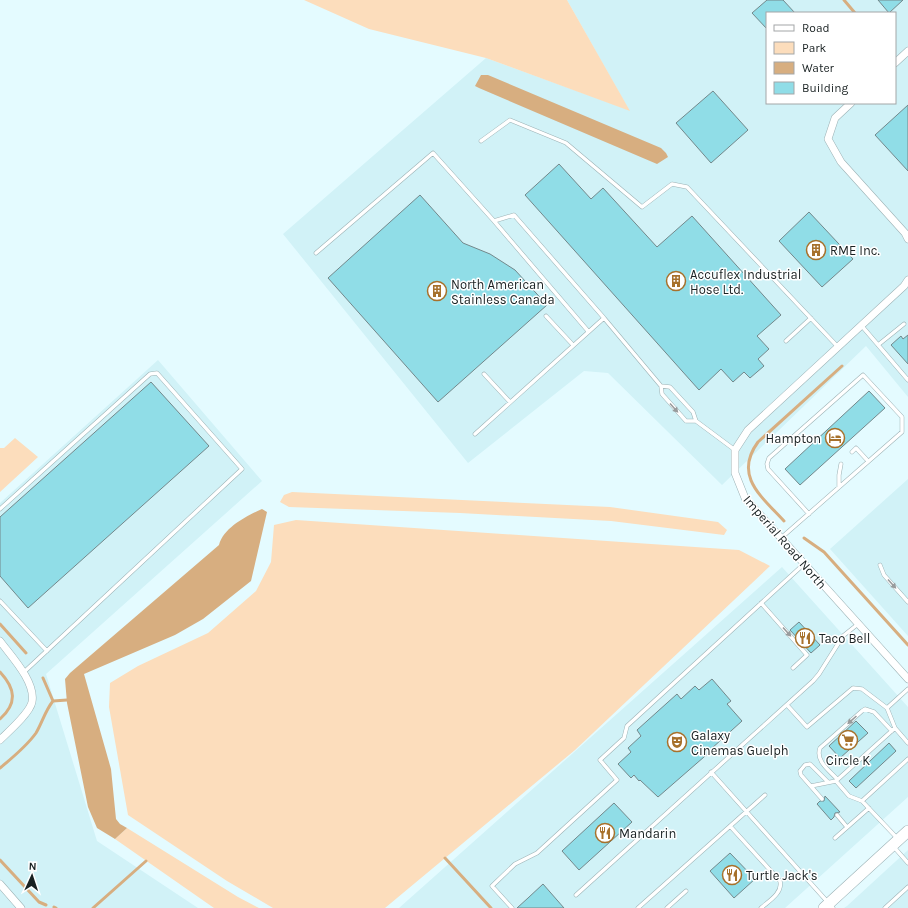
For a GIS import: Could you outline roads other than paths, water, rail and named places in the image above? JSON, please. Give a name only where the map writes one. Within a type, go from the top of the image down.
[{"type":"main road","points":[[829,906],[908,831]]},
{"type":"street","points":[[896,62],[908,51]]},
{"type":"street","points":[[850,104],[834,118],[828,138],[841,162],[905,233],[908,239]]},
{"type":"street","points":[[735,450],[748,430],[904,286],[908,280]]},
{"type":"street","name":"Imperial Road North","points":[[735,450],[735,473],[744,498],[908,678]]},
{"type":"street","points":[[0,641],[30,682],[32,702],[20,721],[0,740]]},
{"type":"street","points":[[0,884],[21,908]]},
{"type":"lane","points":[[481,141],[510,120],[566,143],[642,207],[672,184],[687,187],[838,347]]},
{"type":"lane","points":[[316,252],[433,153],[494,221],[588,331]]},
{"type":"lane","points":[[494,221],[514,215],[661,386],[662,394],[686,421],[696,422],[735,450]]},
{"type":"lane","points":[[546,316],[573,345]]},
{"type":"lane","points":[[475,434],[604,318]]},
{"type":"lane","points":[[786,341],[811,318]]},
{"type":"lane","points":[[878,345],[904,324]]},
{"type":"lane","points":[[861,325],[908,380]]},
{"type":"lane","points":[[0,509],[150,374],[157,372],[242,469],[23,673]]},
{"type":"lane","points":[[484,374],[510,402]]},
{"type":"lane","points":[[781,538],[809,514],[868,461],[902,432],[902,417],[863,375],[769,458],[767,464],[768,469],[809,514]]},
{"type":"lane","points":[[661,386],[670,387],[693,412],[696,422]]},
{"type":"lane","points":[[852,452],[856,448],[868,461]]},
{"type":"lane","points":[[839,487],[841,464]]},
{"type":"lane","points":[[512,908],[492,886],[515,864],[537,853],[617,780],[600,760],[624,738],[627,726],[804,564]]},
{"type":"lane","points":[[880,565],[884,575],[908,602]]},
{"type":"lane","points":[[0,601],[47,651]]},
{"type":"lane","points":[[761,603],[807,655],[793,668]]},
{"type":"lane","points":[[576,895],[787,705],[819,674],[843,636],[858,624]]},
{"type":"lane","points":[[787,705],[807,728],[853,688],[862,689],[887,708],[894,730]]},
{"type":"lane","points":[[887,708],[908,689]]},
{"type":"lane","points":[[908,743],[874,712],[865,709],[862,710],[820,748],[818,754],[820,759],[849,796],[862,801],[869,808],[896,843],[908,863]]},
{"type":"lane","points":[[811,786],[836,780],[894,730]]},
{"type":"lane","points":[[862,801],[908,760]]},
{"type":"lane","points":[[822,799],[800,771],[805,764],[810,764],[814,766],[828,782]]},
{"type":"lane","points":[[712,772],[829,906]]},
{"type":"lane","points":[[638,908],[765,795]]},
{"type":"lane","points":[[835,838],[869,808]]},
{"type":"lane","points":[[837,815],[848,827]]},
{"type":"lane","points":[[730,826],[780,880],[781,888],[778,893],[761,908]]},
{"type":"lane","points":[[885,908],[908,887]]},
{"type":"lane","points":[[666,908],[686,891]]},
{"type":"water","points":[[481,75],[488,75],[661,148],[668,157],[657,164],[479,88],[475,86]]},
{"type":"water","points":[[262,509],[267,512],[251,581],[203,619],[175,635],[84,674],[111,769],[116,819],[120,824],[127,828],[115,839],[97,828],[88,807],[67,703],[65,679],[70,673],[219,545],[226,533],[231,528],[243,519]]},
{"type":"waterway","points":[[844,0],[854,12]]},
{"type":"waterway","points":[[784,521],[753,485],[749,476],[748,465],[751,454],[758,442],[842,366]]},
{"type":"waterway","points":[[804,538],[824,552],[908,645]]},
{"type":"waterway","points":[[0,624],[26,653]]},
{"type":"waterway","points":[[0,672],[9,684],[12,701],[6,713],[0,719]]},
{"type":"waterway","points":[[0,768],[19,752],[36,733],[53,701],[43,678]]},
{"type":"waterway","points":[[53,701],[67,700]]},
{"type":"waterway","points":[[445,858],[491,908]]},
{"type":"waterway","points":[[0,860],[39,902],[46,905]]},
{"type":"waterway","points":[[93,908],[146,861]]},
{"type":"place","name":"RME Inc.","points":[[816,250]]},
{"type":"place","name":"Accuflex Industrial Hose Ltd.","points":[[676,281]]},
{"type":"place","name":"North American Stainless Canada","points":[[437,291]]},
{"type":"place","name":"Hampton","points":[[835,438]]},
{"type":"place","name":"Taco Bell","points":[[805,638]]},
{"type":"place","name":"Circle K","points":[[848,740]]},
{"type":"place","name":"Galaxy Cinemas Guelph","points":[[677,742]]},
{"type":"place","name":"Mandarin","points":[[605,833]]},
{"type":"place","name":"Turtle Jack's","points":[[732,875]]}]
